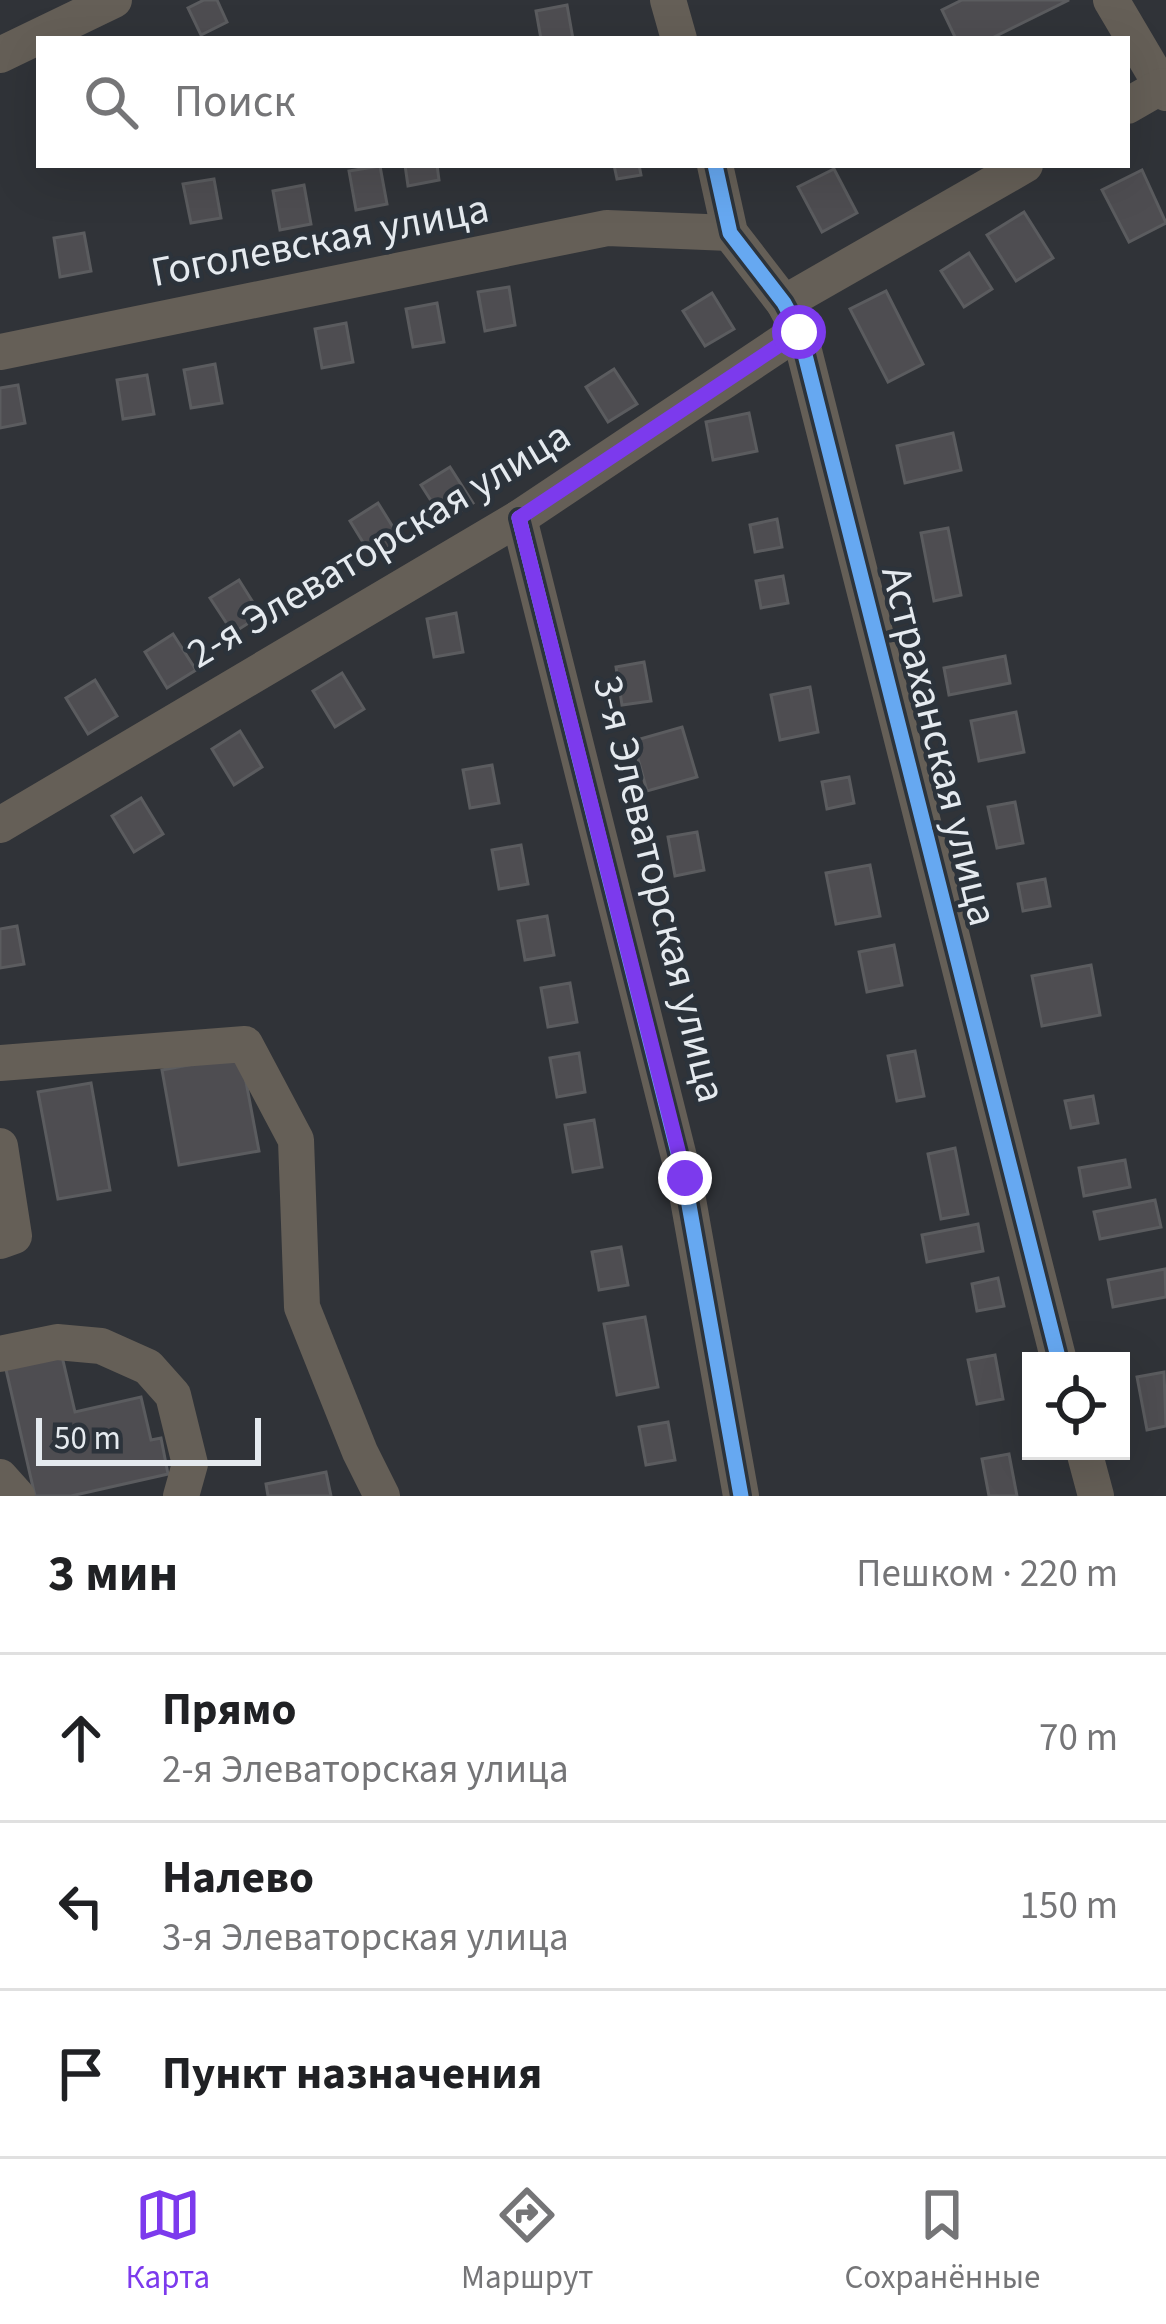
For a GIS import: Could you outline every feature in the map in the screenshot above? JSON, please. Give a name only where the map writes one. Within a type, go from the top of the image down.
[{"type":"street","points":[[39,36],[114,0]]},
{"type":"street","points":[[668,0],[678,36]]},
{"type":"street","points":[[1111,0],[1164,90],[1130,105]]},
{"type":"street","points":[[0,55],[36,38]]},
{"type":"street","name":"Астраханская улица","points":[[716,168],[730,233],[792,317],[1057,1352]]},
{"type":"street","name":"2-я Элеваторская улица","points":[[0,825],[519,518],[792,317],[1019,168]]},
{"type":"street","name":"Гоголевская улица","points":[[0,352],[607,228],[730,233]]},
{"type":"street","name":"3-я Элеваторская улица","points":[[519,518],[685,1178],[741,1496]]},
{"type":"street","points":[[0,1063],[245,1044],[296,1140],[302,1307],[382,1496]]},
{"type":"street","points":[[0,1146],[14,1236],[0,1241]]},
{"type":"street","points":[[0,1354],[57,1342],[101,1346],[148,1367],[173,1395],[190,1464],[181,1496]]},
{"type":"street","points":[[1086,1460],[1096,1496]]},
{"type":"street","points":[[0,1477],[17,1496]]},
{"type":"building","points":[[217,0],[227,22],[201,35],[188,8]]},
{"type":"building","points":[[962,0],[1069,0],[996,36],[955,36],[942,10]]},
{"type":"building","points":[[567,5],[572,36],[540,36],[536,11]]},
{"type":"building","points":[[380,168],[387,204],[356,210],[349,171]]},
{"type":"building","points":[[405,168],[437,168],[439,180],[408,186]]},
{"type":"building","points":[[615,168],[640,168],[641,175],[617,179]]},
{"type":"building","points":[[834,169],[857,213],[822,232],[798,187]]},
{"type":"building","points":[[1142,170],[1166,223],[1129,242],[1102,190]]},
{"type":"building","points":[[214,179],[221,218],[191,223],[183,184]]},
{"type":"building","points":[[304,185],[311,224],[280,230],[273,191]]},
{"type":"building","points":[[1024,212],[1053,258],[1016,281],[987,235]]},
{"type":"building","points":[[84,233],[91,271],[60,277],[54,238]]},
{"type":"building","points":[[969,253],[992,289],[964,307],[941,271]]},
{"type":"building","points":[[509,287],[515,325],[485,331],[478,292]]},
{"type":"building","points":[[886,291],[923,364],[888,382],[850,309]]},
{"type":"building","points":[[712,293],[734,329],[705,346],[683,311]]},
{"type":"building","points":[[437,303],[444,342],[413,347],[406,309]]},
{"type":"building","points":[[346,323],[353,362],[322,368],[315,329]]},
{"type":"building","points":[[215,364],[222,403],[191,408],[184,370]]},
{"type":"building","points":[[614,369],[637,404],[608,422],[586,387]]},
{"type":"building","points":[[147,375],[154,414],[123,419],[117,380]]},
{"type":"building","points":[[18,385],[25,423],[0,428],[0,388]]},
{"type":"building","points":[[749,413],[757,451],[713,460],[706,422]]},
{"type":"building","points":[[953,433],[961,470],[905,483],[897,446]]},
{"type":"building","points":[[450,467],[473,503],[444,521],[421,485]]},
{"type":"building","points":[[378,503],[401,540],[372,557],[350,521]]},
{"type":"building","points":[[777,519],[782,547],[755,552],[750,525]]},
{"type":"building","points":[[948,528],[961,595],[934,601],[921,533]]},
{"type":"building","points":[[783,576],[788,603],[761,608],[756,581]]},
{"type":"building","points":[[239,580],[261,615],[233,633],[210,598]]},
{"type":"building","points":[[456,613],[463,652],[434,657],[427,619]]},
{"type":"building","points":[[173,634],[196,670],[167,688],[145,652]]},
{"type":"building","points":[[1005,656],[1010,683],[949,695],[944,668]]},
{"type":"building","points":[[644,662],[651,701],[622,705],[616,667]]},
{"type":"building","points":[[342,673],[364,709],[335,727],[313,691]]},
{"type":"building","points":[[95,680],[117,716],[88,734],[66,698]]},
{"type":"building","points":[[810,687],[818,732],[780,740],[771,695]]},
{"type":"building","points":[[1016,712],[1024,752],[979,761],[971,721]]},
{"type":"building","points":[[682,727],[697,777],[647,791],[633,741]]},
{"type":"building","points":[[240,731],[262,767],[234,785],[212,749]]},
{"type":"building","points":[[492,765],[499,803],[470,808],[463,770]]},
{"type":"building","points":[[849,777],[854,803],[827,809],[822,782]]},
{"type":"building","points":[[141,798],[163,834],[134,852],[112,816]]},
{"type":"building","points":[[1015,802],[1023,843],[997,848],[988,807]]},
{"type":"building","points":[[697,832],[704,870],[675,876],[668,837]]},
{"type":"building","points":[[521,845],[528,884],[499,889],[492,850]]},
{"type":"building","points":[[870,865],[880,916],[836,924],[826,873]]},
{"type":"building","points":[[1045,879],[1050,906],[1023,911],[1018,884]]},
{"type":"building","points":[[547,916],[554,955],[525,960],[518,921]]},
{"type":"building","points":[[17,926],[24,964],[0,968],[0,929]]},
{"type":"building","points":[[894,945],[902,985],[867,992],[859,952]]},
{"type":"building","points":[[1091,965],[1100,1015],[1042,1026],[1032,976]]},
{"type":"building","points":[[570,983],[577,1022],[548,1027],[541,988]]},
{"type":"building","points":[[915,1051],[924,1096],[897,1101],[888,1056]]},
{"type":"building","points":[[579,1053],[585,1092],[557,1097],[550,1058]]},
{"type":"building","points":[[241,1055],[259,1151],[179,1165],[162,1070]]},
{"type":"building","points":[[91,1083],[110,1190],[58,1199],[38,1092]]},
{"type":"building","points":[[1093,1096],[1098,1123],[1071,1128],[1065,1101]]},
{"type":"building","points":[[594,1120],[602,1167],[573,1172],[565,1125]]},
{"type":"building","points":[[955,1148],[968,1214],[941,1219],[928,1154]]},
{"type":"building","points":[[1125,1160],[1130,1187],[1084,1196],[1079,1168]]},
{"type":"building","points":[[1155,1200],[1161,1227],[1100,1239],[1094,1212]]},
{"type":"building","points":[[978,1224],[983,1251],[927,1262],[922,1235]]},
{"type":"building","points":[[621,1247],[628,1285],[599,1290],[592,1252]]},
{"type":"building","points":[[1165,1269],[1166,1297],[1113,1307],[1108,1280]]},
{"type":"building","points":[[998,1278],[1004,1306],[977,1311],[972,1284]]},
{"type":"building","points":[[645,1317],[658,1387],[617,1395],[604,1324]]},
{"type":"building","points":[[61,1352],[75,1412],[141,1397],[151,1440],[161,1438],[168,1474],[71,1496],[35,1496],[5,1365]]},
{"type":"building","points":[[995,1355],[1003,1399],[977,1404],[968,1360]]},
{"type":"building","points":[[1164,1372],[1166,1426],[1147,1430],[1137,1377]]},
{"type":"building","points":[[668,1422],[675,1460],[646,1465],[639,1427]]},
{"type":"building","points":[[1009,1454],[1017,1496],[989,1496],[982,1459]]},
{"type":"building","points":[[326,1472],[331,1496],[268,1496],[266,1484]]},
{"type":"cycle path","points":[[716,168],[730,233],[784,303],[799,331],[1057,1352]]},
{"type":"cycle path","points":[[519,518],[684,1177],[741,1496]]},
{"type":"route","points":[[685,1178],[519,518],[799,332]]}]
